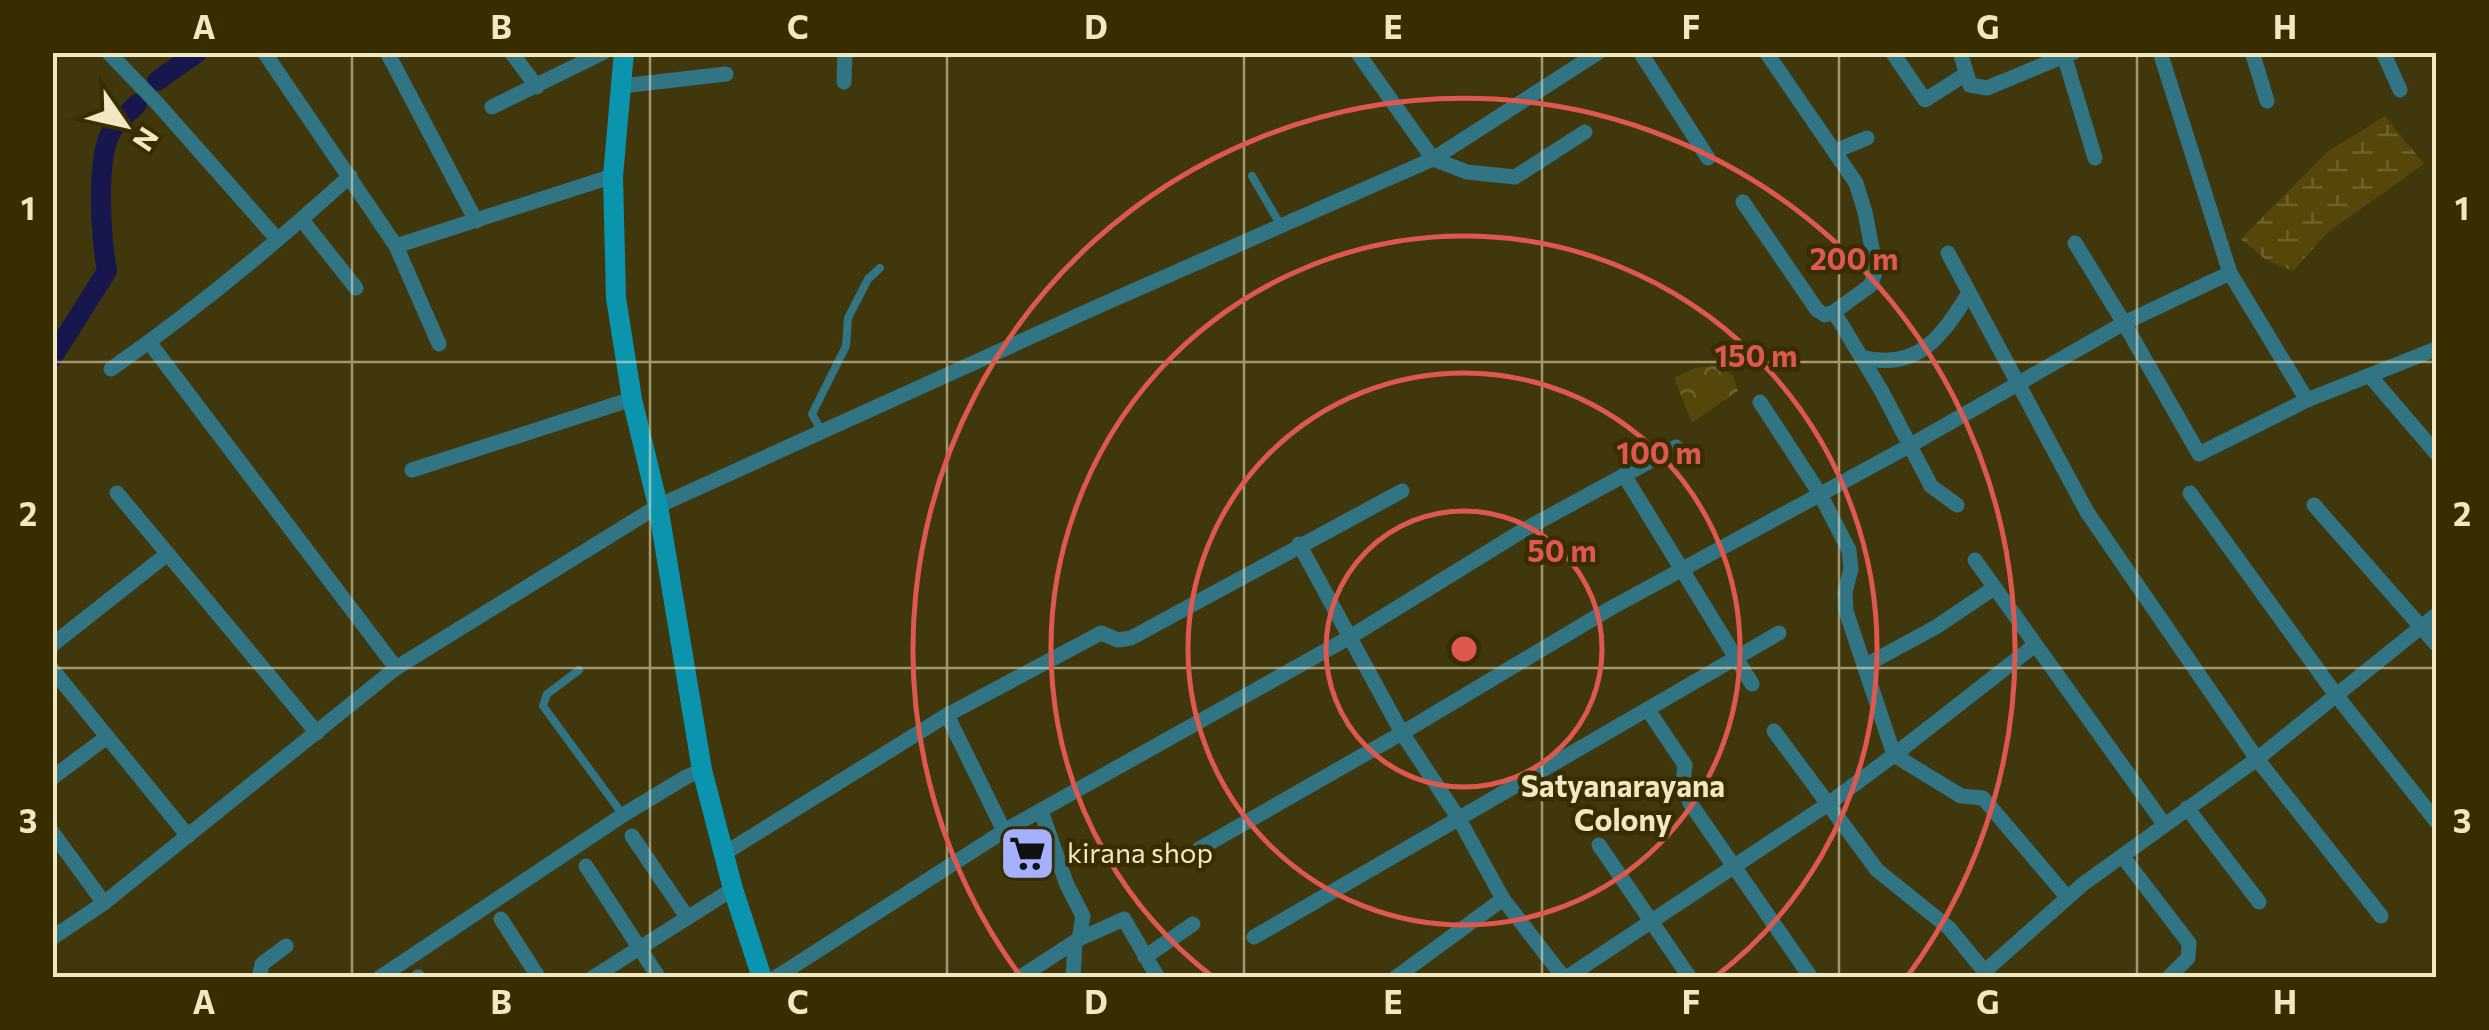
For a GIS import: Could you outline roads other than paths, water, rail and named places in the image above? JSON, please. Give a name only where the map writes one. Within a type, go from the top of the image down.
[{"type":"street","points":[[108,52],[276,238]]},
{"type":"street","points":[[264,52],[396,246],[438,344]]},
{"type":"street","points":[[387,52],[476,221]]},
{"type":"street","points":[[511,52],[536,87]]},
{"type":"street","points":[[492,107],[604,52]]},
{"type":"street","points":[[624,52],[613,176],[616,298],[632,398],[658,506],[702,770],[733,889],[762,978]]},
{"type":"street","points":[[844,82],[845,52]]},
{"type":"street","points":[[1357,52],[1432,159],[1479,174],[1515,178],[1585,132]]},
{"type":"street","points":[[52,938],[104,904],[396,668],[658,506],[1432,159],[1599,52]]},
{"type":"street","points":[[1640,52],[1708,158]]},
{"type":"street","points":[[1743,202],[1804,296],[1825,315],[1871,285],[1876,269],[1856,183],[1766,52]]},
{"type":"street","points":[[1892,52],[1925,100],[1966,74]]},
{"type":"street","points":[[1960,52],[1970,84],[1987,88],[2067,54],[2095,158]]},
{"type":"street","points":[[2160,52],[2230,273],[2308,400]]},
{"type":"street","points":[[2252,52],[2268,101]]},
{"type":"street","points":[[2383,52],[2400,90]]},
{"type":"street","points":[[622,86],[726,74]]},
{"type":"street","points":[[1835,151],[1867,138]]},
{"type":"street","points":[[111,369],[302,220],[350,176]]},
{"type":"street","points":[[396,246],[613,176]]},
{"type":"street","points":[[302,220],[356,288]]},
{"type":"street","points":[[2075,243],[2199,454],[2308,400],[2436,349]]},
{"type":"street","points":[[1948,253],[2088,512],[2257,758],[2381,916]]},
{"type":"street","points":[[1198,849],[1402,734],[1611,608],[1909,446],[2124,322],[2230,273]]},
{"type":"street","points":[[1861,358],[1877,362],[1906,360],[1930,345],[1969,292]]},
{"type":"street","points":[[1834,312],[1931,486],[1957,505]]},
{"type":"street","points":[[149,342],[396,668]]},
{"type":"street","points":[[2370,376],[2436,453]]},
{"type":"street","points":[[412,470],[632,398]]},
{"type":"street","points":[[1760,402],[1820,494],[1849,550],[1846,611],[1894,755],[1960,796],[1983,798],[2068,897]]},
{"type":"street","points":[[775,978],[1004,831],[1350,637],[1522,531],[1676,447]]},
{"type":"street","points":[[1624,476],[1752,684]]},
{"type":"street","points":[[725,853],[947,715],[1101,633],[1118,640],[1131,638],[1402,491]]},
{"type":"street","points":[[2190,493],[2336,695],[2436,821]]},
{"type":"street","points":[[117,494],[317,733]]},
{"type":"street","points":[[2314,505],[2436,644]]},
{"type":"street","points":[[1299,544],[1402,734],[1459,819],[1503,899],[1565,978],[1828,804],[2035,645]]},
{"type":"street","points":[[52,645],[166,555]]},
{"type":"street","points":[[1975,560],[2164,824]]},
{"type":"street","points":[[1864,666],[1994,588]]},
{"type":"street","points":[[1774,730],[1877,870],[1949,928],[1988,974],[2068,897],[2257,758],[2436,615]]},
{"type":"street","points":[[1254,937],[1779,632]]},
{"type":"street","points":[[52,669],[188,836]]},
{"type":"street","points":[[1648,710],[1685,765],[1683,782],[1690,802],[1810,976]]},
{"type":"street","points":[[947,715],[1004,831]]},
{"type":"street","points":[[52,778],[108,737]]},
{"type":"street","points":[[379,978],[623,816],[702,770]]},
{"type":"street","points":[[2187,808],[2259,902]]},
{"type":"street","points":[[1041,811],[1067,885],[1084,916],[1072,978]]},
{"type":"street","points":[[52,832],[104,904]]},
{"type":"street","points":[[632,836],[687,917]]},
{"type":"street","points":[[1599,845],[1690,978]]},
{"type":"street","points":[[2123,857],[2189,943],[2188,958],[2168,978]]},
{"type":"street","points":[[586,866],[659,978]]},
{"type":"street","points":[[592,978],[733,889]]},
{"type":"street","points":[[1402,976],[1503,899]]},
{"type":"street","points":[[502,919],[539,978]]},
{"type":"street","points":[[1019,978],[1077,940],[1124,919],[1158,978]]},
{"type":"street","points":[[1145,957],[1193,924]]},
{"type":"street","points":[[260,978],[262,964],[286,946]]},
{"type":"lane","points":[[1252,176],[1281,226]]},
{"type":"lane","points":[[822,432],[812,414],[846,346],[848,318],[868,278],[880,268]]},
{"type":"lane","points":[[579,670],[547,694],[543,706],[623,816]]},
{"type":"waterway","points":[[157,81],[198,52]]},
{"type":"waterway","points":[[52,358],[107,271],[101,201],[103,163],[112,130],[137,104]]},
{"type":"place","name":"kirana shop","points":[[1028,853]]},
{"type":"district","name":"Satyanarayana Colony","points":[[1623,804]]}]
